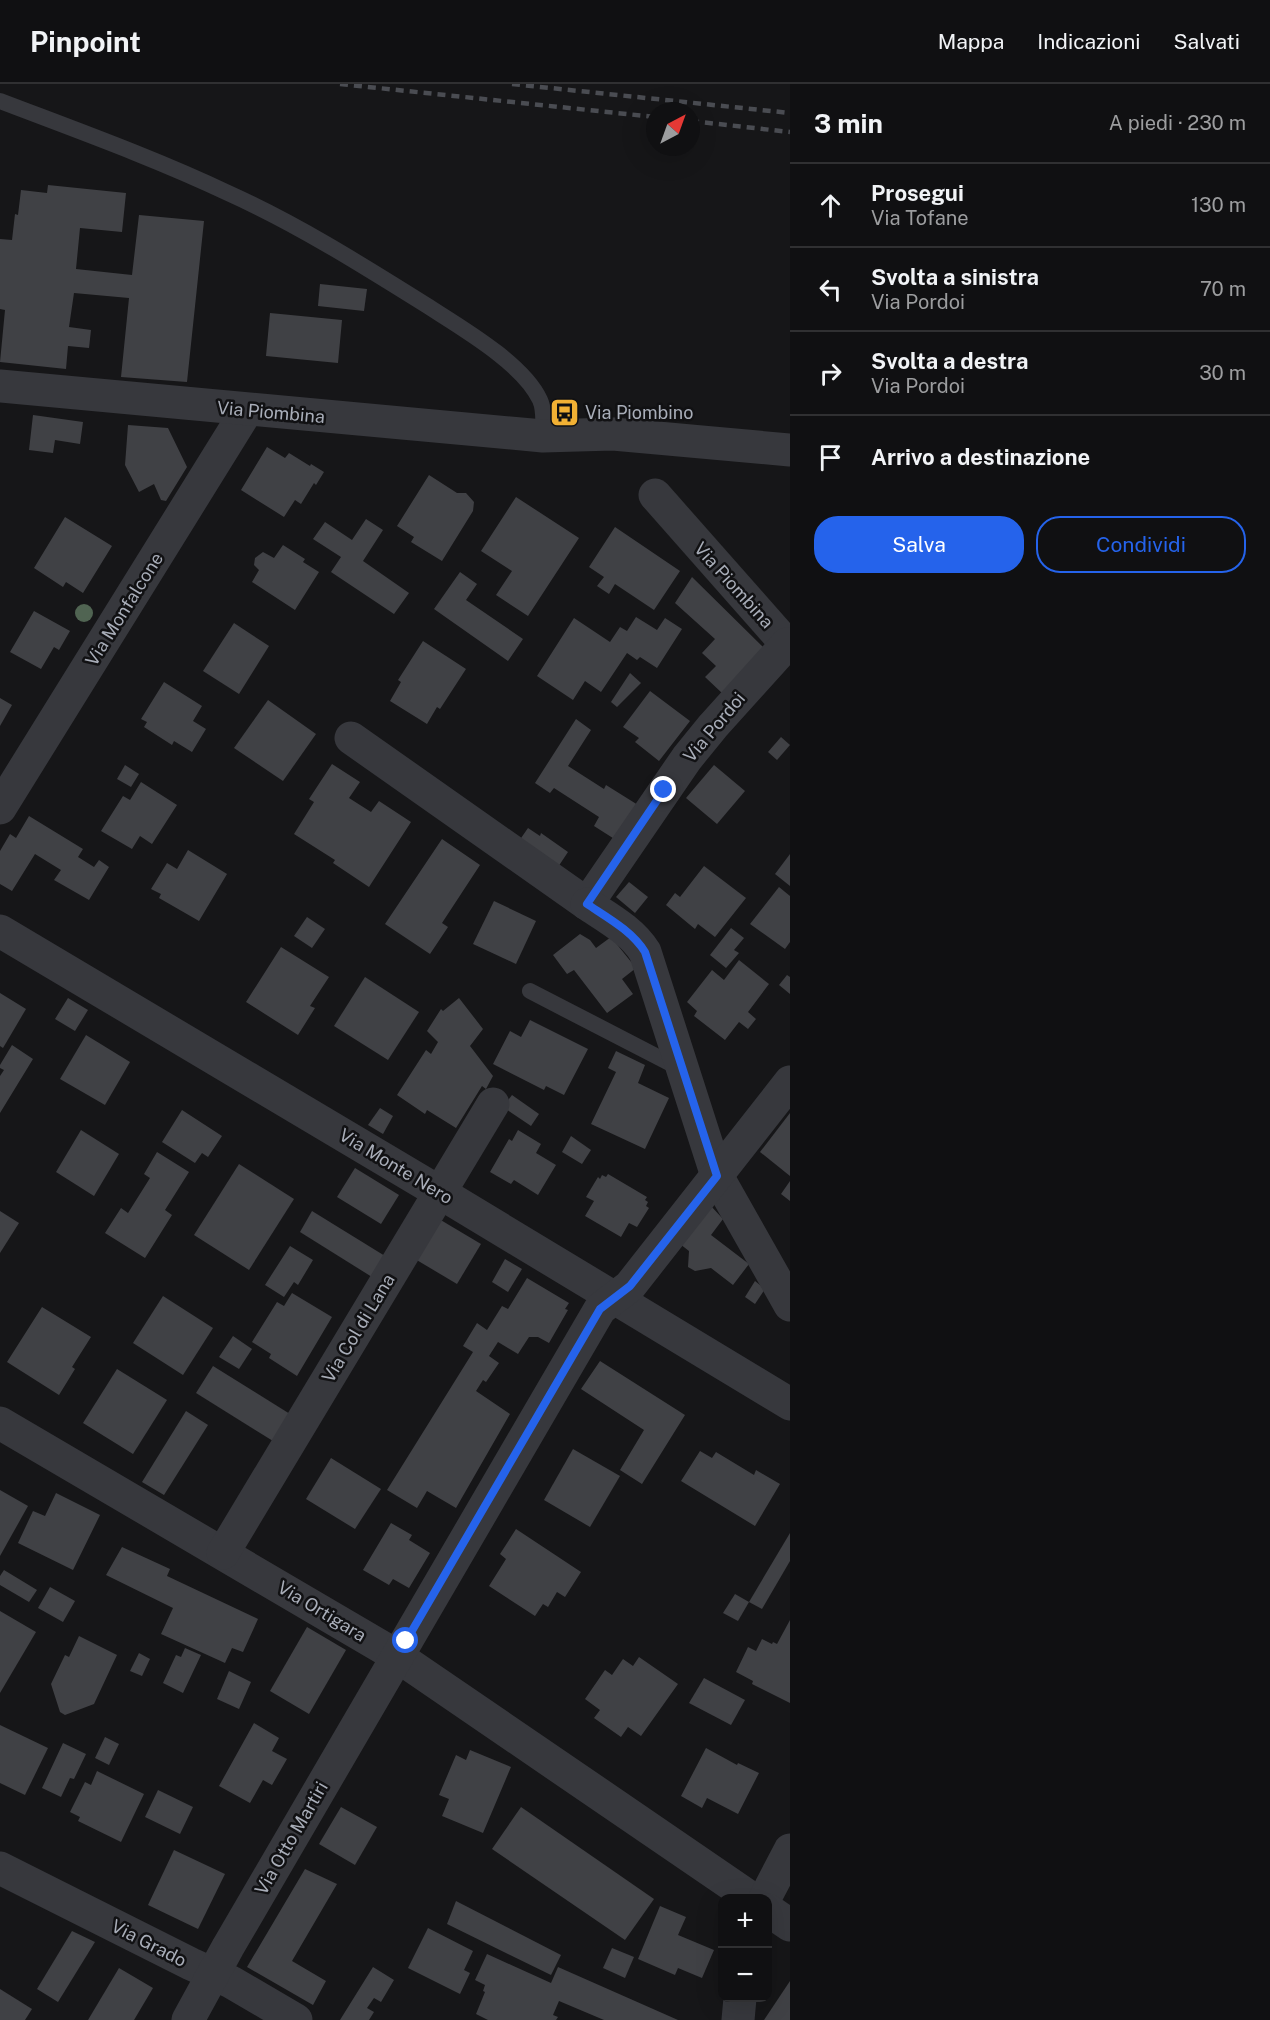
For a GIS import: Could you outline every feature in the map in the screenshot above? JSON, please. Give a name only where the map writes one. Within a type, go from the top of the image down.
[{"type":"street","name":"Via Piombina","points":[[0,386],[543,436],[613,434],[790,450]]},
{"type":"street","name":"Via Monfalcone","points":[[0,808],[248,410]]},
{"type":"street","name":"Via Piombina","points":[[543,436],[610,456],[790,473]]},
{"type":"street","name":"Via Piombina","points":[[655,495],[788,646]]},
{"type":"street","name":"Via Pordoi","points":[[587,904],[687,758],[713,726],[788,646]]},
{"type":"street","points":[[351,738],[628,932],[640,944],[645,952],[717,1176],[790,1305]]},
{"type":"street","name":"Via Monte Nero","points":[[0,931],[790,1404]]},
{"type":"street","name":"Via Otto Martiri","points":[[188,2020],[213,1973],[600,1309],[630,1286],[790,1082]]},
{"type":"street","name":"Via Col di Lana","points":[[223,1553],[494,1104]]},
{"type":"street","name":"Via Ortigara","points":[[0,1423],[397,1656],[744,1894]]},
{"type":"street","points":[[768,1894],[790,1850]]},
{"type":"street","name":"Via Grado","points":[[0,1868],[213,1973],[296,2020]]},
{"type":"street","points":[[772,1913],[790,1925]]},
{"type":"street","points":[[738,2020],[740,2002]]},
{"type":"lane","points":[[0,101],[230,194],[316,239],[405,292],[483,342],[521,375],[541,403],[543,436]]},
{"type":"lane","points":[[530,991],[683,1070]]},
{"type":"building","points":[[48,185],[126,193],[122,232],[80,228],[76,269],[132,275],[139,215],[204,221],[187,382],[121,377],[129,298],[74,293],[69,327],[91,330],[89,348],[68,346],[66,369],[0,362],[5,310],[0,309],[0,239],[12,240],[21,190],[47,193]]},
{"type":"building","points":[[320,284],[367,289],[364,311],[318,306]]},
{"type":"building","points":[[270,313],[342,320],[338,363],[266,356]]},
{"type":"building","points":[[33,415],[83,422],[80,444],[55,440],[53,453],[29,450]]},
{"type":"building","points":[[128,425],[168,428],[187,467],[166,501],[161,500],[154,484],[139,492],[125,465]]},
{"type":"building","points":[[267,447],[285,458],[289,453],[324,472],[301,504],[295,500],[284,517],[241,490]]},
{"type":"building","points":[[429,475],[457,493],[466,493],[474,502],[473,511],[442,561],[411,542],[414,537],[397,526]]},
{"type":"building","points":[[516,497],[579,538],[528,616],[496,595],[512,571],[481,551]]},
{"type":"building","points":[[65,517],[112,546],[83,593],[66,582],[63,587],[34,568]]},
{"type":"building","points":[[366,519],[383,530],[363,561],[409,593],[394,614],[331,572],[341,557],[313,539],[325,522],[352,540]]},
{"type":"building","points":[[615,527],[680,571],[654,610],[615,584],[609,594],[597,586],[604,577],[589,567]]},
{"type":"building","points":[[283,545],[305,559],[303,562],[319,572],[295,610],[252,582],[259,570],[254,565],[255,558],[263,552],[274,558]]},
{"type":"building","points":[[460,572],[477,584],[466,600],[523,639],[508,661],[434,609]]},
{"type":"building","points":[[692,577],[765,649],[723,694],[705,677],[716,666],[702,653],[715,639],[675,603]]},
{"type":"building","points":[[34,611],[70,631],[59,650],[54,647],[41,669],[10,652]]},
{"type":"building","points":[[636,617],[657,630],[665,618],[682,629],[657,668],[640,657],[637,660],[627,653],[601,692],[585,681],[573,700],[537,676],[574,618],[610,642],[620,627],[627,631]]},
{"type":"building","points":[[234,623],[269,646],[239,694],[203,671]]},
{"type":"building","points":[[423,641],[466,669],[440,709],[437,707],[427,724],[390,701],[401,682],[398,680]]},
{"type":"building","points":[[630,673],[641,683],[617,707],[611,702]]},
{"type":"building","points":[[164,682],[202,706],[193,721],[206,729],[192,752],[174,741],[172,745],[144,727],[147,722],[141,719]]},
{"type":"building","points":[[650,691],[690,721],[659,761],[635,742],[639,738],[623,727]]},
{"type":"building","points":[[0,698],[12,705],[0,726]]},
{"type":"building","points":[[268,700],[316,734],[283,781],[234,748]]},
{"type":"building","points":[[576,719],[591,730],[568,766],[604,789],[606,785],[638,805],[616,840],[594,826],[599,817],[554,788],[550,793],[535,783]]},
{"type":"building","points":[[781,737],[790,745],[777,760],[768,752]]},
{"type":"building","points":[[332,764],[360,782],[349,798],[371,812],[379,801],[411,822],[369,887],[333,863],[335,860],[294,834],[314,802],[309,799]]},
{"type":"building","points":[[125,765],[139,774],[131,787],[117,779]]},
{"type":"building","points":[[714,765],[745,791],[717,824],[686,798]]},
{"type":"building","points":[[141,782],[177,805],[152,844],[140,836],[132,849],[101,831],[123,796],[130,800]]},
{"type":"building","points":[[29,816],[83,849],[78,857],[94,867],[99,860],[109,867],[89,900],[54,880],[61,870],[35,854],[12,891],[0,884],[0,851],[10,834],[16,838]]},
{"type":"building","points":[[528,828],[540,836],[541,833],[568,852],[558,867],[519,841]]},
{"type":"building","points":[[442,839],[480,865],[442,923],[448,927],[430,954],[385,924]]},
{"type":"building","points":[[188,850],[227,874],[199,921],[159,898],[161,894],[151,889],[167,863],[177,869]]},
{"type":"building","points":[[790,854],[790,886],[775,874]]},
{"type":"building","points":[[704,866],[746,898],[715,937],[698,924],[695,929],[666,905],[675,893],[680,897]]},
{"type":"building","points":[[629,882],[648,897],[635,913],[616,897]]},
{"type":"building","points":[[779,887],[790,896],[790,942],[785,949],[750,924]]},
{"type":"building","points":[[494,901],[536,921],[516,964],[473,944]]},
{"type":"building","points":[[307,917],[325,929],[312,948],[294,936]]},
{"type":"building","points":[[731,928],[744,938],[734,950],[739,953],[726,968],[710,955]]},
{"type":"building","points":[[580,934],[590,940],[596,948],[611,937],[636,968],[622,979],[633,994],[607,1013],[574,970],[567,974],[553,955]]},
{"type":"building","points":[[281,947],[329,977],[310,1006],[315,1008],[298,1035],[246,1002]]},
{"type":"building","points":[[739,960],[769,984],[748,1012],[756,1019],[748,1029],[739,1022],[725,1040],[694,1016],[697,1011],[687,1002],[712,970],[724,980]]},
{"type":"building","points":[[787,975],[790,977],[790,994],[779,985]]},
{"type":"building","points":[[365,977],[419,1012],[388,1060],[334,1026]]},
{"type":"building","points":[[0,993],[26,1009],[3,1048],[0,1046]]},
{"type":"building","points":[[68,998],[88,1010],[75,1031],[55,1019]]},
{"type":"building","points":[[459,998],[483,1029],[470,1046],[493,1076],[486,1089],[482,1086],[456,1128],[427,1110],[425,1114],[397,1095],[426,1050],[431,1054],[438,1042],[427,1031],[441,1009],[443,1011]]},
{"type":"building","points":[[530,1020],[588,1049],[564,1095],[546,1086],[544,1090],[493,1064],[510,1031],[521,1037]]},
{"type":"building","points":[[86,1035],[130,1062],[105,1105],[60,1079]]},
{"type":"building","points":[[12,1045],[33,1059],[0,1113],[0,1076],[4,1070],[0,1068],[0,1065]]},
{"type":"building","points":[[616,1051],[645,1065],[638,1083],[669,1098],[645,1149],[591,1124],[616,1072],[608,1068]]},
{"type":"building","points":[[512,1095],[539,1114],[531,1126],[503,1107]]},
{"type":"building","points":[[380,1108],[393,1116],[383,1134],[368,1125]]},
{"type":"building","points":[[182,1110],[222,1136],[208,1157],[202,1153],[195,1163],[162,1142]]},
{"type":"building","points":[[790,1113],[790,1176],[760,1152]]},
{"type":"building","points":[[81,1130],[119,1154],[94,1196],[56,1172]]},
{"type":"building","points":[[518,1130],[541,1144],[536,1153],[556,1165],[538,1195],[514,1180],[511,1184],[490,1172],[509,1139],[512,1141]]},
{"type":"building","points":[[571,1136],[591,1150],[582,1164],[562,1152]]},
{"type":"building","points":[[157,1152],[189,1172],[165,1210],[172,1215],[145,1258],[105,1233],[121,1208],[128,1213],[150,1178],[144,1174]]},
{"type":"building","points":[[239,1164],[294,1199],[249,1270],[194,1235]]},
{"type":"building","points":[[355,1168],[399,1195],[381,1224],[337,1197]]},
{"type":"building","points":[[608,1174],[647,1197],[646,1206],[649,1208],[637,1227],[629,1223],[621,1237],[585,1216],[594,1201],[586,1197],[598,1177],[600,1179],[602,1175],[606,1177]]},
{"type":"building","points":[[790,1181],[790,1201],[781,1194]]},
{"type":"building","points":[[710,1205],[723,1219],[711,1235],[749,1264],[733,1285],[711,1268],[695,1271],[688,1267],[689,1251],[680,1244]]},
{"type":"building","points":[[0,1211],[19,1223],[0,1253]]},
{"type":"building","points":[[312,1211],[385,1256],[372,1277],[300,1232]]},
{"type":"building","points":[[439,1219],[481,1244],[457,1284],[415,1259]]},
{"type":"building","points":[[290,1246],[313,1260],[298,1285],[294,1282],[284,1297],[265,1285]]},
{"type":"building","points":[[505,1259],[522,1269],[508,1292],[492,1282]]},
{"type":"building","points":[[527,1278],[569,1303],[565,1309],[568,1310],[549,1343],[538,1337],[529,1337],[518,1354],[498,1342],[489,1356],[499,1363],[486,1382],[483,1380],[476,1391],[510,1414],[456,1508],[427,1491],[417,1508],[387,1490],[473,1352],[463,1346],[477,1323],[487,1330],[502,1306],[508,1309]]},
{"type":"building","points":[[755,1281],[765,1289],[755,1304],[745,1297]]},
{"type":"building","points":[[292,1293],[332,1317],[297,1376],[269,1358],[271,1354],[252,1342],[277,1302],[284,1306]]},
{"type":"building","points":[[163,1296],[213,1328],[183,1375],[133,1343]]},
{"type":"building","points":[[42,1307],[91,1337],[72,1367],[75,1369],[59,1395],[7,1362]]},
{"type":"building","points":[[233,1336],[252,1349],[239,1369],[219,1357]]},
{"type":"building","points":[[600,1361],[685,1415],[642,1484],[620,1470],[644,1430],[581,1389]]},
{"type":"building","points":[[213,1366],[290,1414],[273,1441],[196,1393]]},
{"type":"building","points":[[117,1369],[167,1400],[133,1454],[83,1423]]},
{"type":"building","points":[[186,1411],[208,1425],[164,1495],[142,1482]]},
{"type":"building","points":[[573,1449],[620,1476],[590,1527],[544,1500]]},
{"type":"building","points":[[700,1451],[712,1458],[716,1452],[754,1475],[756,1470],[780,1484],[755,1526],[681,1481]]},
{"type":"building","points":[[331,1458],[381,1489],[355,1529],[306,1499]]},
{"type":"building","points":[[0,1490],[28,1506],[0,1556]]},
{"type":"building","points":[[56,1493],[100,1515],[73,1570],[18,1543],[33,1511],[45,1516]]},
{"type":"building","points":[[391,1523],[412,1535],[409,1540],[430,1553],[409,1588],[393,1579],[389,1585],[363,1570]]},
{"type":"building","points":[[516,1529],[581,1572],[565,1597],[557,1592],[548,1607],[543,1604],[535,1616],[489,1586],[506,1559],[500,1554]]},
{"type":"building","points":[[790,1533],[790,1561],[762,1609],[749,1602]]},
{"type":"building","points":[[122,1547],[170,1569],[167,1576],[258,1619],[243,1652],[232,1648],[225,1663],[161,1634],[173,1608],[106,1575]]},
{"type":"building","points":[[4,1570],[37,1590],[29,1602],[0,1585],[0,1576]]},
{"type":"building","points":[[50,1587],[75,1601],[63,1622],[38,1608]]},
{"type":"building","points":[[735,1594],[749,1602],[738,1621],[723,1613]]},
{"type":"building","points":[[0,1611],[36,1632],[0,1693]]},
{"type":"building","points":[[790,1620],[790,1703],[752,1684],[753,1681],[736,1672],[748,1647],[756,1651],[762,1639],[777,1644]]},
{"type":"building","points":[[307,1627],[346,1650],[309,1714],[270,1691]]},
{"type":"building","points":[[79,1636],[117,1655],[94,1704],[65,1715],[60,1712],[51,1684],[65,1655],[69,1657]]},
{"type":"building","points":[[185,1648],[201,1655],[183,1693],[163,1683],[176,1655],[181,1657]]},
{"type":"building","points":[[139,1653],[150,1659],[142,1676],[130,1671]]},
{"type":"building","points":[[639,1657],[678,1684],[641,1736],[628,1727],[621,1737],[594,1718],[600,1710],[585,1699],[605,1670],[612,1675],[623,1659],[633,1666]]},
{"type":"building","points":[[229,1671],[251,1682],[239,1709],[217,1699]]},
{"type":"building","points":[[704,1678],[745,1700],[731,1725],[689,1703]]},
{"type":"building","points":[[254,1723],[279,1738],[272,1751],[287,1759],[272,1785],[263,1780],[250,1803],[219,1786]]},
{"type":"building","points":[[0,1725],[48,1748],[25,1795],[0,1783]]},
{"type":"building","points":[[105,1737],[119,1744],[109,1765],[95,1758]]},
{"type":"building","points":[[63,1743],[86,1754],[74,1779],[70,1778],[61,1797],[42,1788]]},
{"type":"building","points":[[706,1748],[737,1765],[738,1763],[759,1773],[738,1814],[707,1798],[702,1808],[681,1796]]},
{"type":"building","points":[[470,1750],[511,1767],[483,1833],[442,1816],[449,1799],[439,1795],[456,1755],[466,1760]]},
{"type":"building","points":[[97,1771],[144,1794],[121,1842],[78,1821],[80,1817],[70,1812],[85,1782],[91,1785]]},
{"type":"building","points":[[158,1790],[193,1807],[180,1834],[145,1817]]},
{"type":"building","points":[[341,1807],[377,1827],[355,1865],[319,1844]]},
{"type":"building","points":[[521,1807],[654,1899],[625,1940],[492,1849]]},
{"type":"building","points":[[174,1850],[225,1874],[198,1929],[148,1905]]},
{"type":"building","points":[[305,1869],[337,1884],[292,1961],[326,1981],[313,2005],[247,1967]]},
{"type":"building","points":[[456,1901],[561,1955],[551,1975],[447,1924]]},
{"type":"building","points":[[660,1906],[686,1917],[678,1935],[714,1950],[702,1978],[678,1968],[675,1975],[638,1959]]},
{"type":"building","points":[[428,1928],[473,1951],[464,1970],[470,1973],[460,1994],[408,1968]]},
{"type":"building","points":[[72,1931],[95,1942],[58,2002],[37,1989]]},
{"type":"building","points":[[612,1948],[634,1957],[625,1978],[603,1968]]},
{"type":"building","points":[[487,1954],[551,1983],[558,1967],[678,2020],[604,2020],[559,2001],[553,2015],[558,2017],[556,2020],[488,2020],[476,2014],[485,1992],[483,1991],[485,1985],[475,1980]]},
{"type":"building","points":[[373,1967],[394,1980],[381,2002],[374,1998],[367,2008],[374,2012],[369,2020],[340,2020]]},
{"type":"building","points":[[119,1968],[153,1988],[134,2020],[88,2020]]},
{"type":"building","points":[[790,1981],[790,2020],[764,2020]]},
{"type":"building","points":[[0,1989],[32,2009],[25,2020],[0,2020]]},
{"type":"railway","points":[[340,84],[646,116]]},
{"type":"railway","points":[[512,84],[790,113]]},
{"type":"railway","points":[[700,122],[790,132]]},
{"type":"place","name":"Via Piombino","points":[[564,412]]},
{"type":"route","points":[[406,1641],[600,1309],[630,1286],[717,1176],[645,952],[628,932],[587,904],[664,790]]}]
